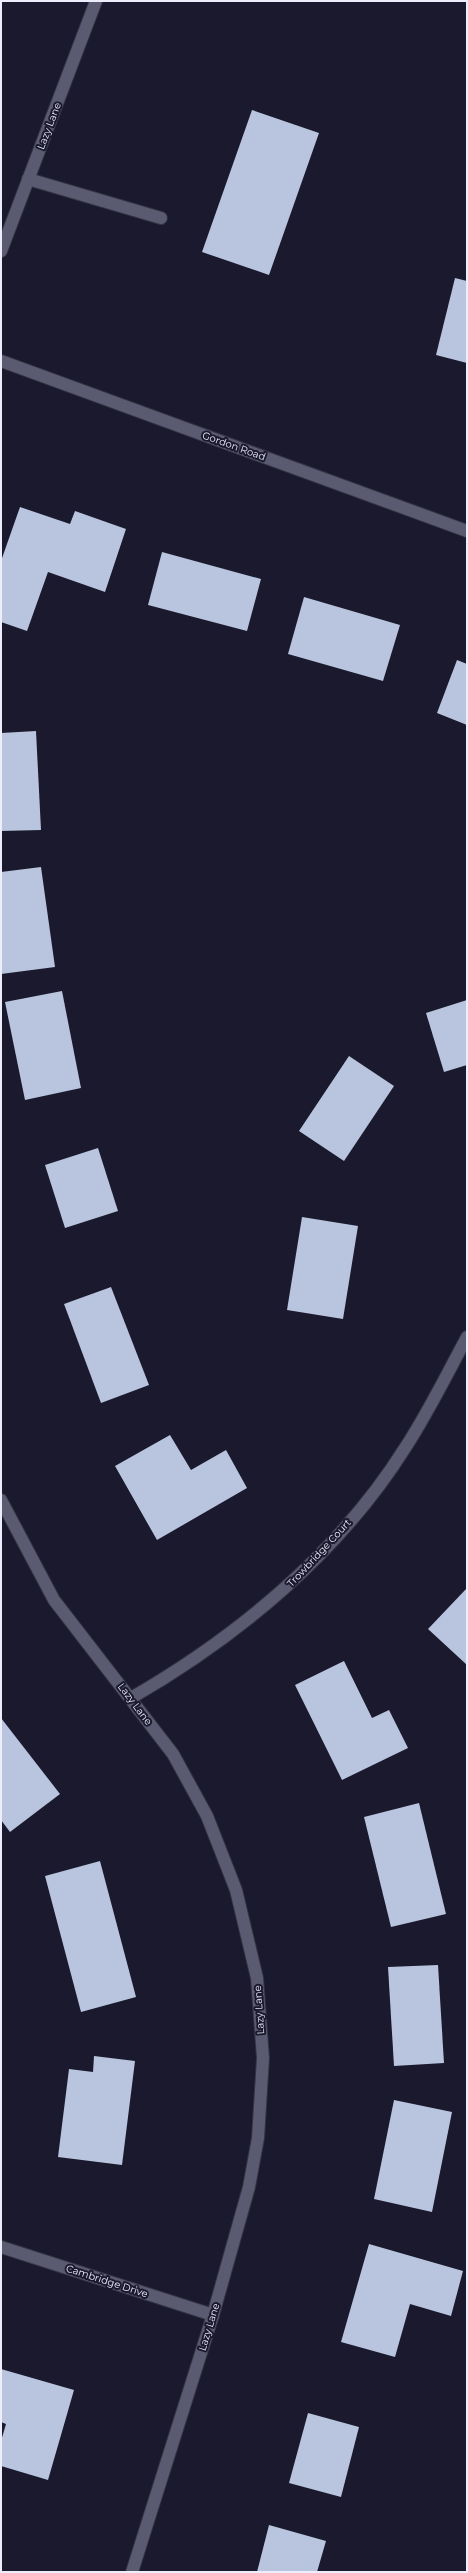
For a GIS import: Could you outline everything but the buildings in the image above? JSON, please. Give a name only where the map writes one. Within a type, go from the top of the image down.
[{"type":"street","name":"Lazy Lane","points":[[1,251],[96,1]]},
{"type":"street","points":[[28,179],[161,218]]},
{"type":"street","name":"Gordon Road","points":[[1,361],[467,531]]},
{"type":"street","name":"Trowbridge Court","points":[[130,1698],[170,1675],[287,1588],[346,1527],[405,1449],[467,1338]]},
{"type":"street","name":"Lazy Lane","points":[[1,1500],[54,1600],[173,1754],[207,1816],[236,1890],[257,1978],[263,2058],[258,2138],[249,2187],[213,2315],[132,2572]]},
{"type":"street","name":"Cambridge Drive","points":[[1,2247],[213,2315]]}]
